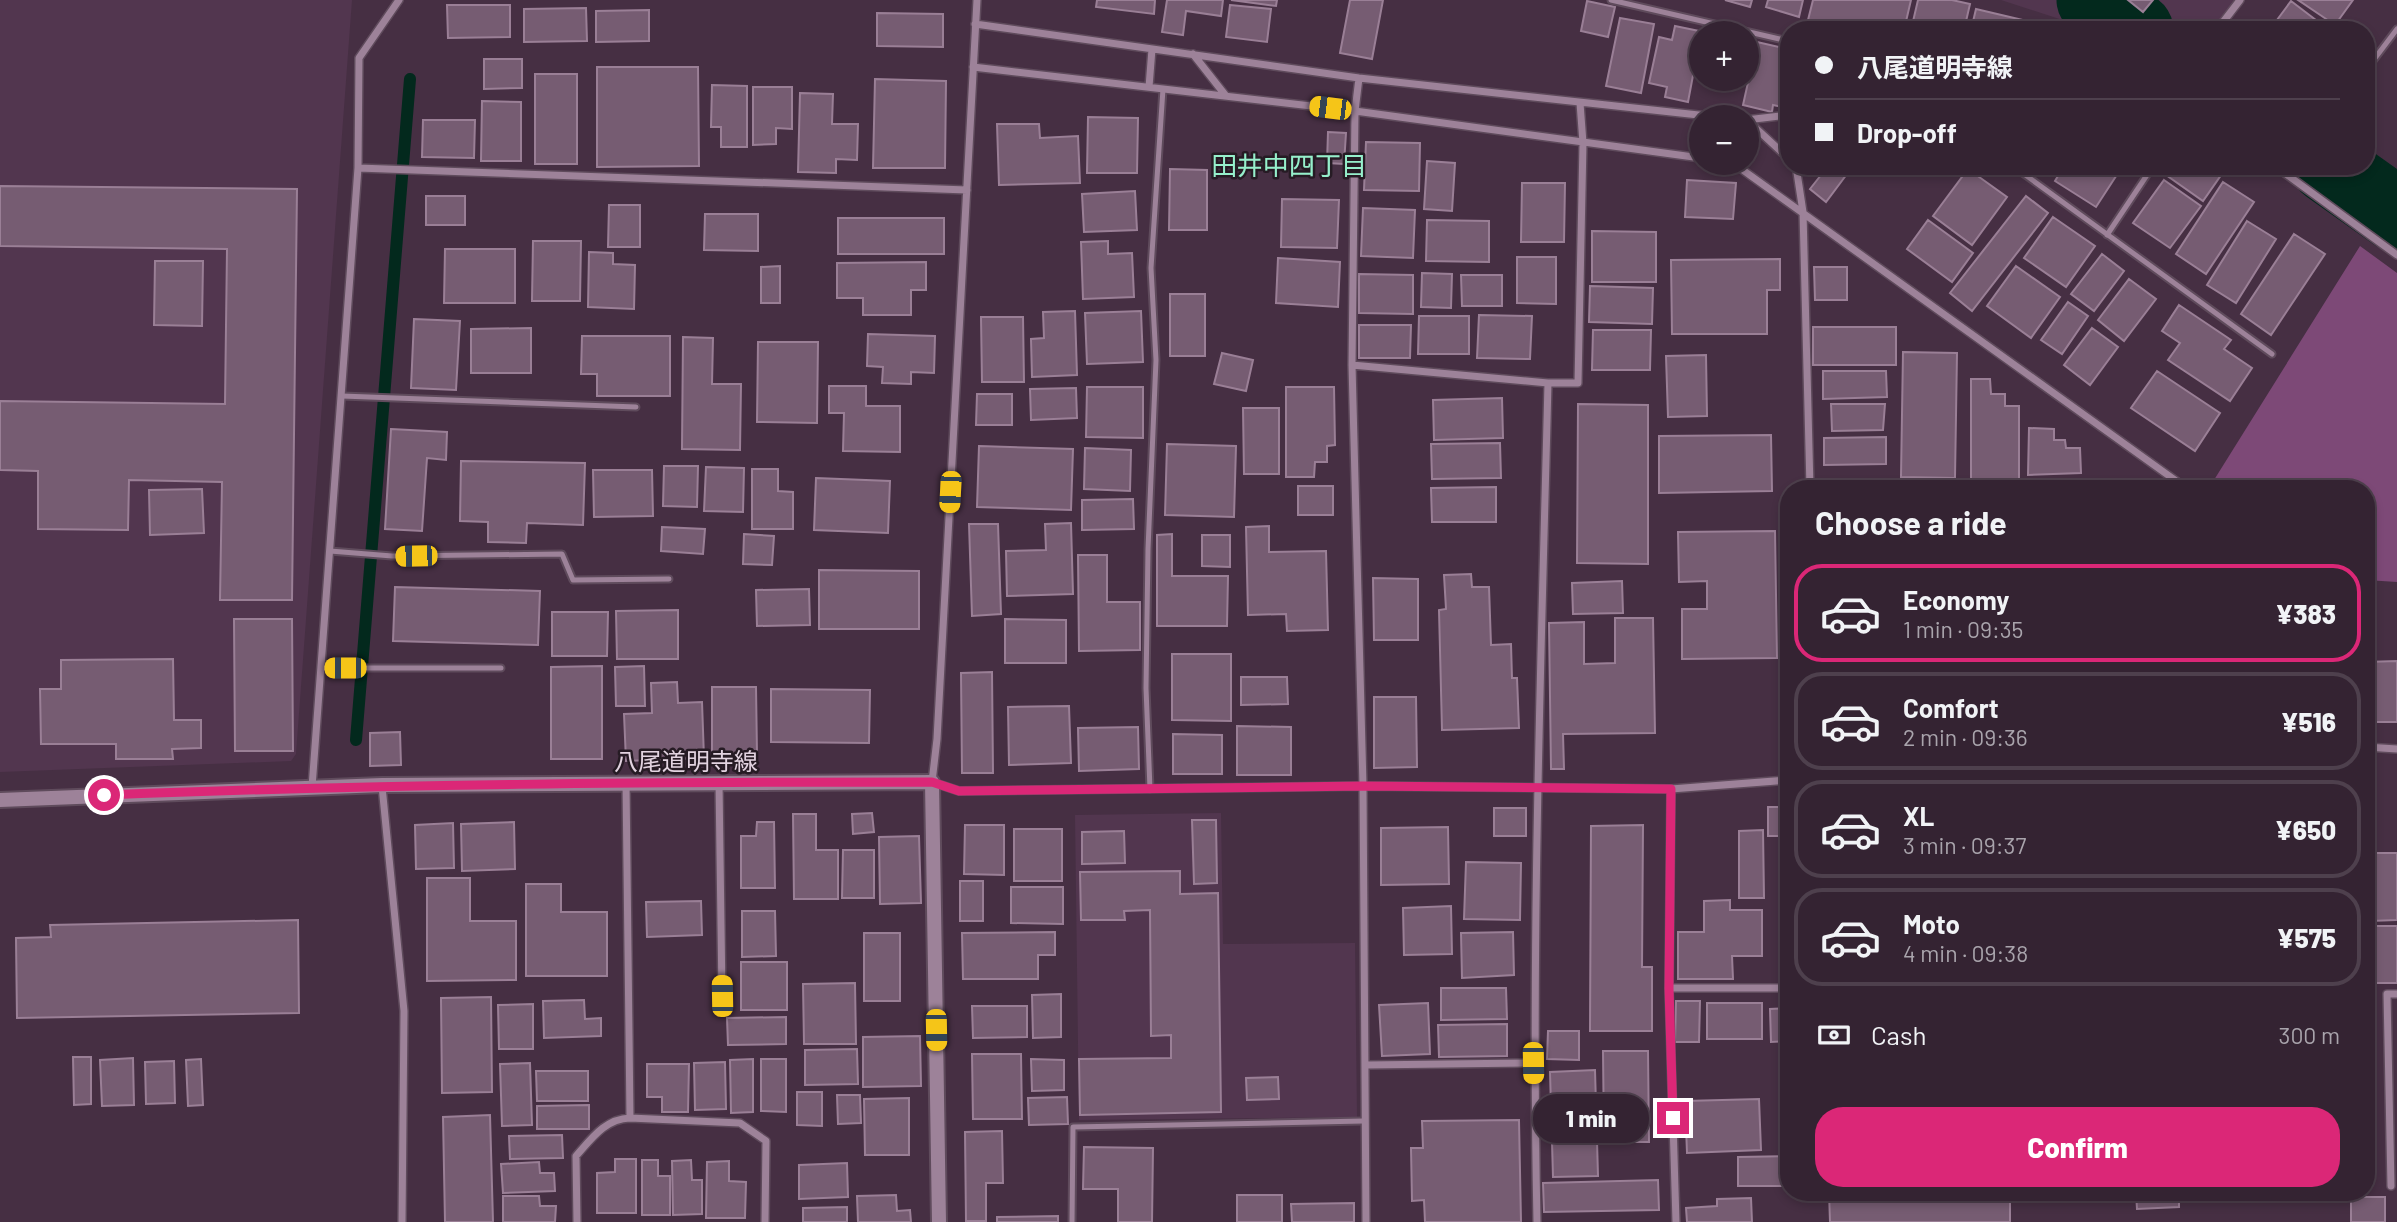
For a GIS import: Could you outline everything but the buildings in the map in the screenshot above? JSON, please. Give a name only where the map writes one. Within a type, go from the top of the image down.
[{"type":"main road","name":"八尾道明寺線","points":[[0,800],[382,785],[932,782]]},
{"type":"main road","points":[[932,782],[939,1222]]},
{"type":"street","points":[[312,787],[358,168],[359,58],[399,0]]},
{"type":"street","points":[[977,0],[938,725],[932,782],[959,791],[1363,786],[1671,789],[1780,781]]},
{"type":"street","points":[[2224,21],[2239,0]]},
{"type":"street","points":[[975,24],[1360,78],[1689,114]]},
{"type":"street","points":[[1149,87],[1152,49]]},
{"type":"street","points":[[1193,54],[1227,96]]},
{"type":"street","points":[[973,67],[1356,111],[1689,156]]},
{"type":"street","points":[[1360,78],[1356,111],[1352,365],[1363,786],[1366,1065],[1363,1121],[1366,1222]]},
{"type":"street","points":[[1352,365],[1548,383],[1578,383],[1583,143],[1580,103]]},
{"type":"street","points":[[1759,119],[1780,116]]},
{"type":"street","points":[[1759,131],[1780,151]]},
{"type":"street","points":[[358,168],[967,190]]},
{"type":"street","points":[[1750,175],[2175,480]]},
{"type":"street","points":[[1797,175],[1802,212],[1810,480]]},
{"type":"street","points":[[2287,175],[2397,255]]},
{"type":"street","points":[[1537,1222],[1533,1063],[1548,383]]},
{"type":"street","points":[[2375,748],[2397,750]]},
{"type":"street","points":[[626,783],[631,1118]]},
{"type":"street","points":[[719,783],[722,996]]},
{"type":"street","points":[[382,785],[404,1011],[402,1222]]},
{"type":"street","points":[[1671,789],[1669,988],[1676,1222]]},
{"type":"street","points":[[1669,988],[1780,988]]},
{"type":"street","points":[[2390,1186],[2387,994],[2397,994]]},
{"type":"street","points":[[1366,1065],[1533,1063]]},
{"type":"street","points":[[577,1222],[576,1156],[605,1125],[631,1118],[740,1123],[766,1141],[765,1222]]},
{"type":"lane","points":[[1611,0],[1780,39]]},
{"type":"lane","points":[[2375,58],[2397,29]]},
{"type":"lane","points":[[1150,789],[1146,688],[1156,360],[1151,268],[1163,89]]},
{"type":"lane","points":[[2025,175],[2272,354]]},
{"type":"lane","points":[[2107,235],[2147,175]]},
{"type":"lane","points":[[342,396],[636,407]]},
{"type":"lane","points":[[330,551],[392,556],[562,554],[573,580],[669,579]]},
{"type":"lane","points":[[321,668],[501,668]]},
{"type":"lane","points":[[1072,1222],[1073,1127],[1363,1121]]},
{"type":"shaded area","points":[[0,0],[352,0],[296,754],[291,761],[0,772]]},
{"type":"shaded area","points":[[2001,0],[2240,0],[2224,21],[2065,21]]},
{"type":"shaded area","points":[[2360,246],[2397,273],[2397,582],[2375,581],[2375,480],[2214,480]]},
{"type":"shaded area","points":[[1221,813],[1223,944],[1355,943],[1357,1117],[1079,1120],[1075,815]]},
{"type":"waterway","points":[[2094,0],[2123,21]]},
{"type":"waterway","points":[[356,740],[410,79]]},
{"type":"waterway","points":[[2341,175],[2397,215]]},
{"type":"district","name":"田井中四丁目","points":[[1289,164]]},
{"type":"route","points":[[104,795],[359,785],[626,783],[932,782],[959,791],[1363,786],[1671,789],[1669,988],[1673,1118]]}]
